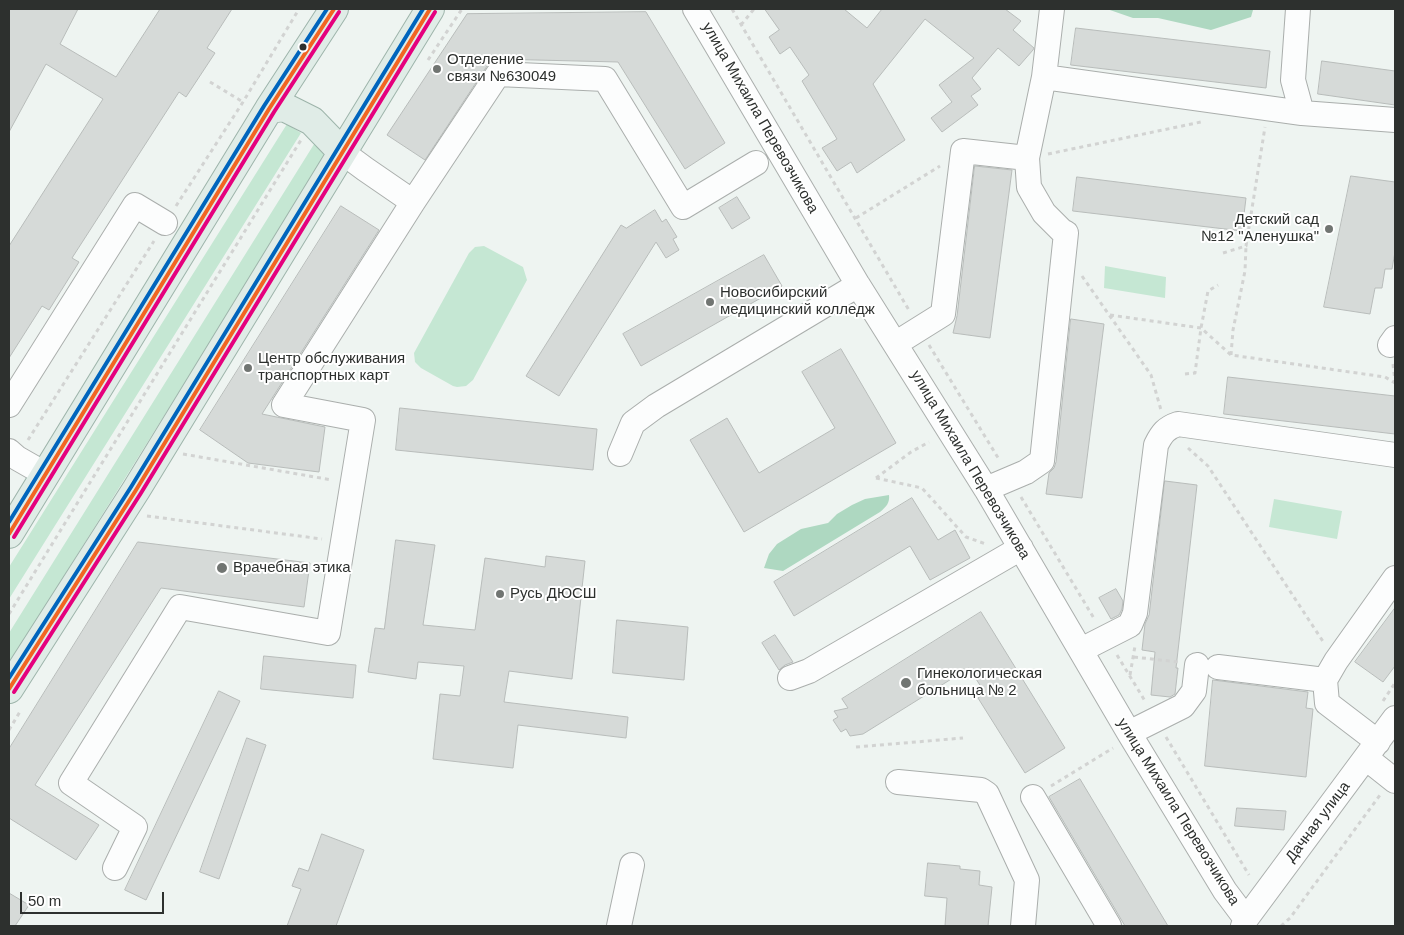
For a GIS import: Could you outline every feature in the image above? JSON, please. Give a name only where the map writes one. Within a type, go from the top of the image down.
[{"type":"main road","points":[[9,534],[256,106],[334,9]]},
{"type":"main road","points":[[9,689],[136,490],[430,9]]},
{"type":"main road","points":[[256,106],[284,108],[312,121],[342,152]]},
{"type":"street","name":"улица Михаила Перевозчикова","points":[[696,9],[858,285],[986,489],[1081,650],[1121,741],[1225,890],[1244,923]]},
{"type":"street","points":[[986,489],[1026,472],[1042,461],[1066,233],[1044,213],[1029,187],[1027,158],[1044,77],[1052,9]]},
{"type":"street","points":[[1298,9],[1293,80],[1302,113]]},
{"type":"street","points":[[115,868],[135,827],[71,783],[180,607],[328,633],[351,483],[363,420],[284,405],[413,202],[498,74],[605,79],[683,207],[756,163]]},
{"type":"street","points":[[1044,77],[1302,113],[1395,120]]},
{"type":"street","points":[[895,344],[943,314],[963,151],[1027,158]]},
{"type":"street","points":[[342,152],[413,202]]},
{"type":"street","points":[[9,405],[135,205],[165,223]]},
{"type":"street","points":[[620,454],[633,423],[656,406],[858,285]]},
{"type":"street","points":[[1081,650],[1130,625],[1135,613],[1156,444],[1166,428],[1178,424],[1395,455]]},
{"type":"street","points":[[9,451],[17,458],[45,474]]},
{"type":"street","points":[[790,678],[809,671],[1021,548]]},
{"type":"street","points":[[1394,780],[1372,750],[1327,703],[1330,670],[1395,578]]},
{"type":"street","points":[[1121,741],[1155,718],[1183,706],[1208,666],[1330,670]]},
{"type":"street","name":"Дачная улица","points":[[1244,923],[1395,718]]},
{"type":"street","points":[[898,782],[982,790],[987,794],[987,809],[1027,880],[1023,926]]},
{"type":"street","points":[[1033,797],[1109,926]]},
{"type":"street","points":[[619,926],[632,865]]},
{"type":"path","points":[[732,9],[920,330],[1249,875]]},
{"type":"path","points":[[741,25],[754,9]]},
{"type":"path","points":[[210,82],[256,106]]},
{"type":"path","points":[[1231,355],[1233,330],[1244,271],[1246,246],[1268,108]]},
{"type":"path","points":[[1027,158],[1210,120]]},
{"type":"path","points":[[9,614],[312,121]]},
{"type":"path","points":[[856,218],[963,151]]},
{"type":"path","points":[[1223,253],[1246,246]]},
{"type":"path","points":[[1065,251],[1151,375],[1166,428],[1208,466],[1330,670]]},
{"type":"path","points":[[1185,374],[1195,373],[1200,328],[1208,291],[1218,285]]},
{"type":"path","points":[[1109,315],[1200,328],[1231,355],[1385,377],[1395,383]]},
{"type":"path","points":[[928,442],[876,478],[922,488],[966,537],[989,545]]},
{"type":"path","points":[[178,453],[351,483]]},
{"type":"path","points":[[139,514],[322,539],[347,515]]},
{"type":"path","points":[[1130,625],[1137,635],[1130,675]]},
{"type":"path","points":[[856,747],[963,738]]},
{"type":"path","points":[[1033,797],[1121,741]]},
{"type":"path","points":[[1281,926],[1290,918],[1394,780]]},
{"type":"green space","points":[[1107,9],[1253,10],[1251,17],[1211,30],[1158,18],[1133,18]]},
{"type":"green space","points":[[287,124],[301,133],[9,599],[9,567]]},
{"type":"green space","points":[[316,141],[330,150],[9,664],[9,633]]},
{"type":"green space","points":[[484,246],[523,267],[527,280],[473,380],[466,386],[457,387],[421,368],[415,362],[414,353],[469,253],[475,247]]},
{"type":"green space","points":[[1105,266],[1166,277],[1165,298],[1104,288]]},
{"type":"green space","points":[[889,495],[887,505],[880,512],[783,571],[764,568],[769,554],[777,544],[801,529],[828,523],[837,514],[865,499]]},
{"type":"green space","points":[[1274,499],[1342,511],[1337,539],[1269,527]]},
{"type":"building","points":[[9,9],[78,9],[60,44],[116,77],[160,9],[232,9],[207,48],[215,53],[186,97],[179,92],[72,258],[79,262],[49,310],[42,306],[9,358],[9,246],[103,99],[46,64],[9,132]]},
{"type":"building","points":[[765,9],[844,9],[867,28],[882,9],[1005,9],[1021,21],[1013,30],[1034,48],[1019,66],[998,48],[972,78],[981,89],[971,96],[978,105],[942,132],[931,118],[952,102],[939,85],[974,58],[925,19],[873,84],[905,140],[857,173],[851,162],[837,171],[822,148],[837,139],[802,81],[809,75],[790,47],[780,54],[769,37],[779,30]]},
{"type":"building","points":[[646,12],[725,143],[685,169],[618,62],[495,59],[487,66],[425,160],[387,135],[467,14]]},
{"type":"building","points":[[1076,28],[1270,51],[1266,88],[1071,65]]},
{"type":"building","points":[[1322,61],[1395,71],[1395,105],[1318,94]]},
{"type":"building","points":[[975,166],[1012,170],[990,338],[953,333],[957,316]]},
{"type":"building","points":[[1351,176],[1395,182],[1395,252],[1392,269],[1385,269],[1382,288],[1375,288],[1370,314],[1324,307]]},
{"type":"building","points":[[1077,177],[1246,198],[1242,231],[1073,211]]},
{"type":"building","points":[[737,197],[750,218],[732,229],[719,208]]},
{"type":"building","points":[[341,206],[379,230],[262,414],[325,427],[319,472],[248,463],[200,430]]},
{"type":"building","points":[[655,210],[662,222],[666,219],[677,237],[673,239],[679,250],[666,258],[656,242],[559,396],[526,376],[621,225],[626,228]]},
{"type":"building","points":[[764,255],[782,286],[641,366],[623,334]]},
{"type":"building","points":[[1071,319],[1104,324],[1082,498],[1046,494],[1049,473],[1054,468],[1056,462]]},
{"type":"building","points":[[841,349],[896,443],[744,532],[690,440],[727,418],[759,473],[835,428],[802,372]]},
{"type":"building","points":[[1228,377],[1395,396],[1395,434],[1224,414]]},
{"type":"building","points":[[400,408],[597,429],[593,470],[396,450]]},
{"type":"building","points":[[1165,481],[1197,485],[1176,668],[1178,668],[1175,694],[1170,697],[1151,695],[1155,652],[1142,650],[1145,624],[1149,615]]},
{"type":"building","points":[[912,498],[938,540],[955,530],[970,558],[930,580],[910,546],[794,616],[774,582]]},
{"type":"building","points":[[396,540],[435,545],[423,625],[475,630],[485,558],[545,567],[546,556],[585,561],[572,679],[509,671],[504,702],[628,717],[626,738],[518,725],[513,768],[433,759],[440,694],[460,696],[464,666],[418,662],[416,679],[368,672],[375,628],[384,629]]},
{"type":"building","points":[[138,542],[310,563],[304,607],[161,588],[35,785],[99,825],[76,860],[9,818],[9,749]]},
{"type":"building","points":[[1116,589],[1123,601],[1122,609],[1119,615],[1111,619],[1099,598]]},
{"type":"building","points":[[1395,608],[1395,666],[1383,682],[1355,662]]},
{"type":"building","name":"Гинекологическая больница № 2","points":[[981,612],[1065,748],[1025,773],[978,698],[985,693],[969,668],[863,734],[850,736],[846,729],[841,732],[833,720],[838,717],[834,711],[848,708],[842,699]]},
{"type":"building","points":[[617,620],[688,627],[684,680],[613,673]]},
{"type":"building","points":[[775,635],[793,662],[779,670],[762,643]]},
{"type":"building","points":[[264,656],[356,665],[353,698],[261,689]]},
{"type":"building","points":[[1213,680],[1308,692],[1306,708],[1313,709],[1306,777],[1205,766]]},
{"type":"building","points":[[219,691],[240,701],[146,900],[125,890]]},
{"type":"building","points":[[247,738],[266,745],[219,879],[200,872]]},
{"type":"building","points":[[1080,779],[1168,926],[1125,926],[1049,797]]},
{"type":"building","points":[[1237,808],[1286,811],[1284,830],[1235,826]]},
{"type":"building","points":[[322,834],[364,850],[336,926],[287,926],[301,889],[292,886],[299,868],[308,871]]},
{"type":"building","points":[[928,863],[960,866],[960,869],[980,871],[979,885],[992,887],[988,926],[945,926],[947,898],[925,896]]},
{"type":"building","points":[[9,893],[29,905],[15,926],[9,926]]},
{"type":"transit line","points":[[9,522],[264,106],[327,9]]},
{"type":"transit line","points":[[9,534],[269,109],[334,9]]},
{"type":"transit line","points":[[9,678],[131,487],[423,9]]},
{"type":"transit line","points":[[9,689],[136,490],[430,9]]},
{"type":"transit line","points":[[14,537],[274,112],[339,12]]},
{"type":"transit line","points":[[14,692],[141,493],[435,12]]},
{"type":"place","name":"Отделение связи №630049","points":[[437,69]]},
{"type":"place","name":"Детский сад №12 \"Аленушка\"","points":[[1329,229]]},
{"type":"place","name":"Новосибирский медицинский колледж","points":[[710,302]]},
{"type":"place","name":"Центр обслуживания транспортных карт","points":[[248,368]]},
{"type":"place","name":"Врачебная этика","points":[[222,568]]},
{"type":"place","name":"Русь ДЮСШ","points":[[500,594]]},
{"type":"place","name":"Гинекологическая больница № 2","points":[[906,683]]}]
